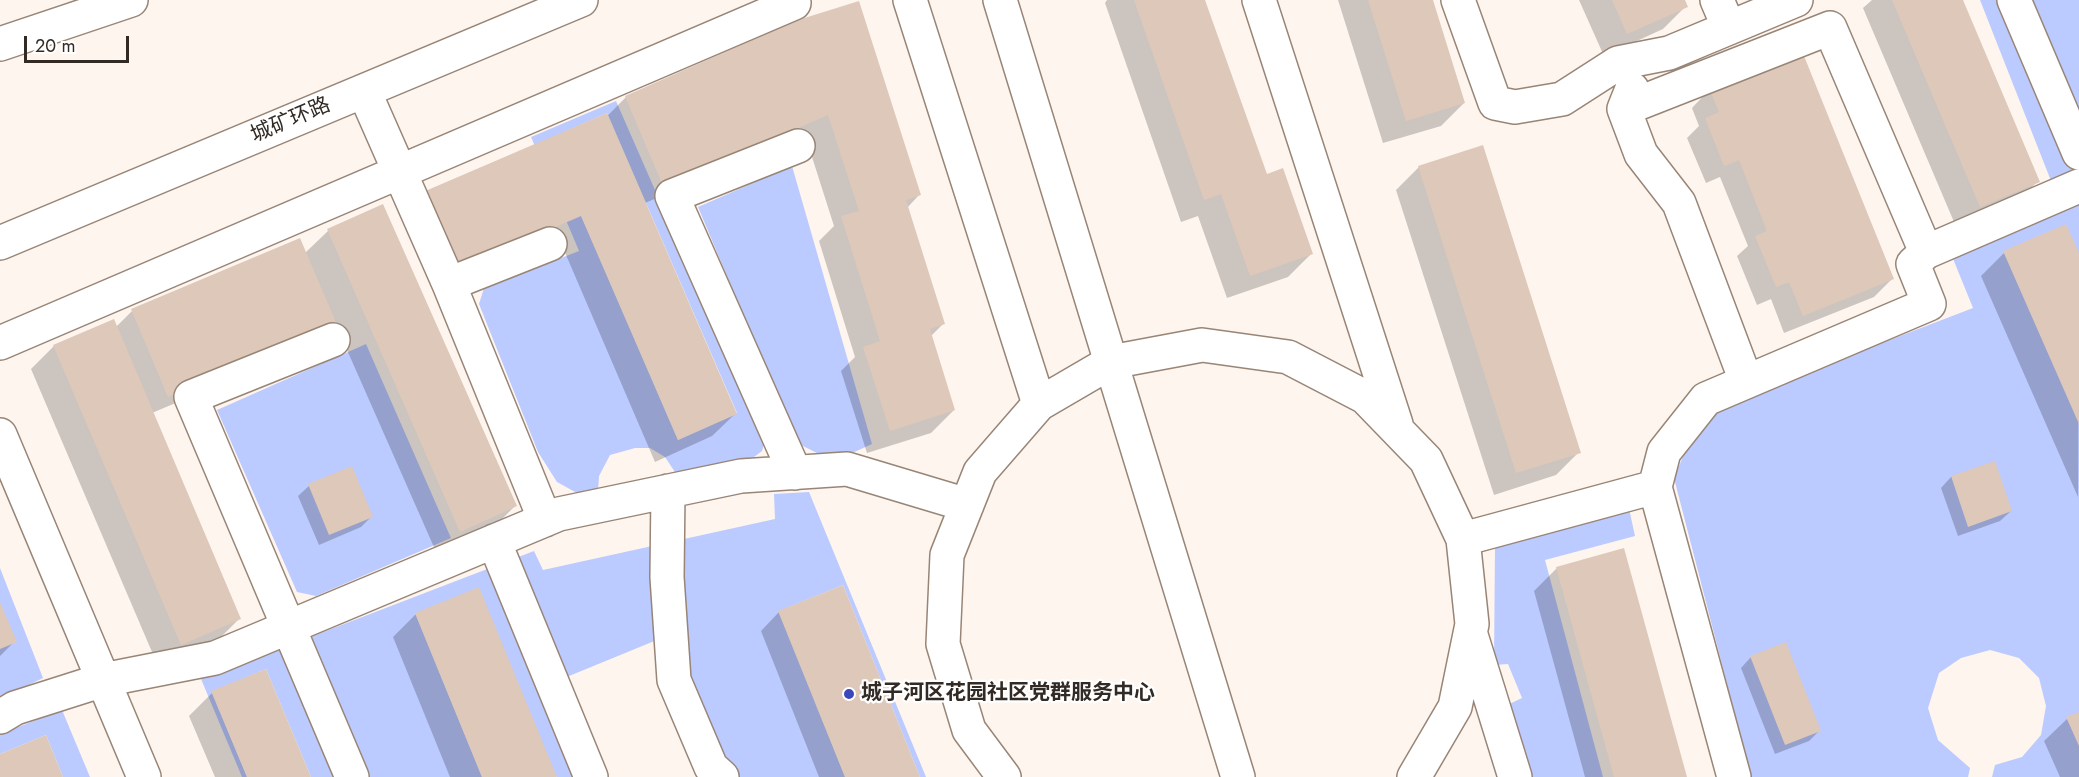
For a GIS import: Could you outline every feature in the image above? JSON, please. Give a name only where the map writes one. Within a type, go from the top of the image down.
[{"type":"street","points":[[0,44],[131,0]]},
{"type":"street","name":"城矿环路","points":[[0,243],[581,0]]},
{"type":"street","points":[[0,343],[794,3],[793,0]]},
{"type":"street","points":[[910,0],[1039,404]]},
{"type":"street","points":[[1000,0],[1238,777]]},
{"type":"street","points":[[1259,0],[1399,432]]},
{"type":"street","points":[[1458,0],[1496,104],[1515,107],[1562,99],[1618,63],[1669,53],[1723,14],[1796,0]]},
{"type":"street","points":[[2014,0],[2079,153]]},
{"type":"street","points":[[1624,109],[1830,28],[1926,252]]},
{"type":"street","points":[[1642,58],[1624,109],[1641,154],[1679,203],[1746,381]]},
{"type":"street","points":[[364,91],[449,284],[546,520]]},
{"type":"street","points":[[795,473],[672,196],[798,146]]},
{"type":"street","points":[[1734,777],[1655,487],[1664,452],[1706,399],[1929,304],[1913,264],[1926,252],[2079,186]]},
{"type":"street","points":[[449,284],[550,244]]},
{"type":"street","points":[[333,340],[191,397],[290,625],[352,777]]},
{"type":"street","points":[[1004,777],[969,730],[943,644],[947,555],[980,472],[1039,404],[1111,362],[1202,345],[1288,357],[1365,397],[1426,460],[1463,539],[1472,624],[1455,707],[1414,777]]},
{"type":"street","points":[[0,435],[144,777]]},
{"type":"street","points":[[0,717],[15,708],[103,680],[215,658],[560,514],[741,476],[847,469],[967,505]]},
{"type":"street","points":[[1463,539],[1655,487]]},
{"type":"street","points":[[668,491],[667,576],[674,680],[711,767],[723,777]]},
{"type":"street","points":[[494,541],[591,777]]},
{"type":"street","points":[[1470,633],[1515,777]]},
{"type":"shaded area","points":[[1980,0],[2079,0],[2079,777],[1992,777],[1995,765],[2022,757],[2041,735],[2046,706],[2039,678],[2019,658],[1990,650],[1961,658],[1939,673],[1928,708],[1938,740],[1970,768],[1968,777],[1751,777],[1674,478],[1687,447],[1718,406],[1973,308],[1943,234],[2053,186]]},
{"type":"shaded area","points":[[616,101],[765,441],[762,451],[754,457],[675,472],[665,457],[650,448],[635,448],[610,455],[599,476],[598,491],[577,493],[557,482],[538,452],[479,304],[484,288],[579,251],[531,137]],"holes":[[[607,113],[737,413],[678,440],[548,139]]]},
{"type":"shaded area","points":[[792,166],[872,444],[839,459],[823,456],[797,443],[698,207]]},
{"type":"shaded area","points":[[366,344],[451,538],[316,596],[297,592],[217,410]]},
{"type":"shaded area","points":[[809,492],[926,777],[920,777],[843,585],[779,611],[845,777],[722,777],[669,635],[552,683],[587,777],[557,777],[415,613],[482,777],[311,777],[266,669],[212,692],[247,777],[242,777],[201,679],[534,551],[543,570],[775,519],[774,494]]},
{"type":"shaded area","points":[[1628,504],[1635,536],[1545,560],[1603,777],[1518,777],[1503,707],[1522,698],[1508,664],[1494,665],[1495,545]]},
{"type":"shaded area","points":[[0,568],[43,678],[0,699]]},
{"type":"shaded area","points":[[62,710],[90,777],[63,777],[46,735],[0,754],[0,734]]},
{"type":"building","points":[[1134,0],[1205,0],[1267,174],[1283,168],[1313,254],[1250,276],[1221,194],[1204,200]]},
{"type":"building","points":[[1368,0],[1433,0],[1465,103],[1406,121]]},
{"type":"building","points":[[1612,0],[1685,0],[1688,7],[1627,34]]},
{"type":"building","points":[[1892,0],[1963,0],[2040,182],[1980,207]]},
{"type":"building","points":[[859,1],[921,195],[906,200],[945,324],[930,329],[955,410],[890,431],[863,347],[880,341],[841,216],[859,211],[828,115],[663,186],[625,96],[798,20]]},
{"type":"building","points":[[1802,51],[1894,279],[1803,316],[1789,282],[1776,287],[1755,236],[1767,231],[1739,160],[1724,166],[1705,118],[1719,112],[1709,88]]},
{"type":"building","points":[[607,113],[737,414],[678,440],[581,216],[457,270],[423,192]]},
{"type":"building","points":[[1483,145],[1581,453],[1516,473],[1418,166]]},
{"type":"building","points":[[383,204],[517,506],[460,532],[327,229]]},
{"type":"building","points":[[2066,224],[2079,253],[2079,424],[2003,251]]},
{"type":"building","points":[[300,238],[337,325],[168,397],[131,309]]},
{"type":"building","points":[[114,319],[241,619],[181,645],[53,345]]},
{"type":"building","points":[[1995,461],[2012,511],[1968,527],[1951,476]]},
{"type":"building","points":[[352,466],[373,517],[329,535],[308,484]]},
{"type":"building","points":[[1624,548],[1687,777],[1614,777],[1556,567]]},
{"type":"building","name":"城子河区花园社区党群服务中心","points":[[843,585],[920,777],[845,777],[778,611]]},
{"type":"building","points":[[479,587],[557,777],[482,777],[415,613]]},
{"type":"building","points":[[0,602],[17,642],[0,649]]},
{"type":"building","points":[[1786,642],[1821,731],[1785,745],[1750,656]]},
{"type":"building","points":[[266,669],[311,777],[247,777],[211,691]]},
{"type":"building","points":[[2079,712],[2079,746],[2066,717]]},
{"type":"building","points":[[46,735],[63,777],[0,777],[0,754]]},
{"type":"place","name":"城子河区花园社区党群服务中心","points":[[849,694]]}]
